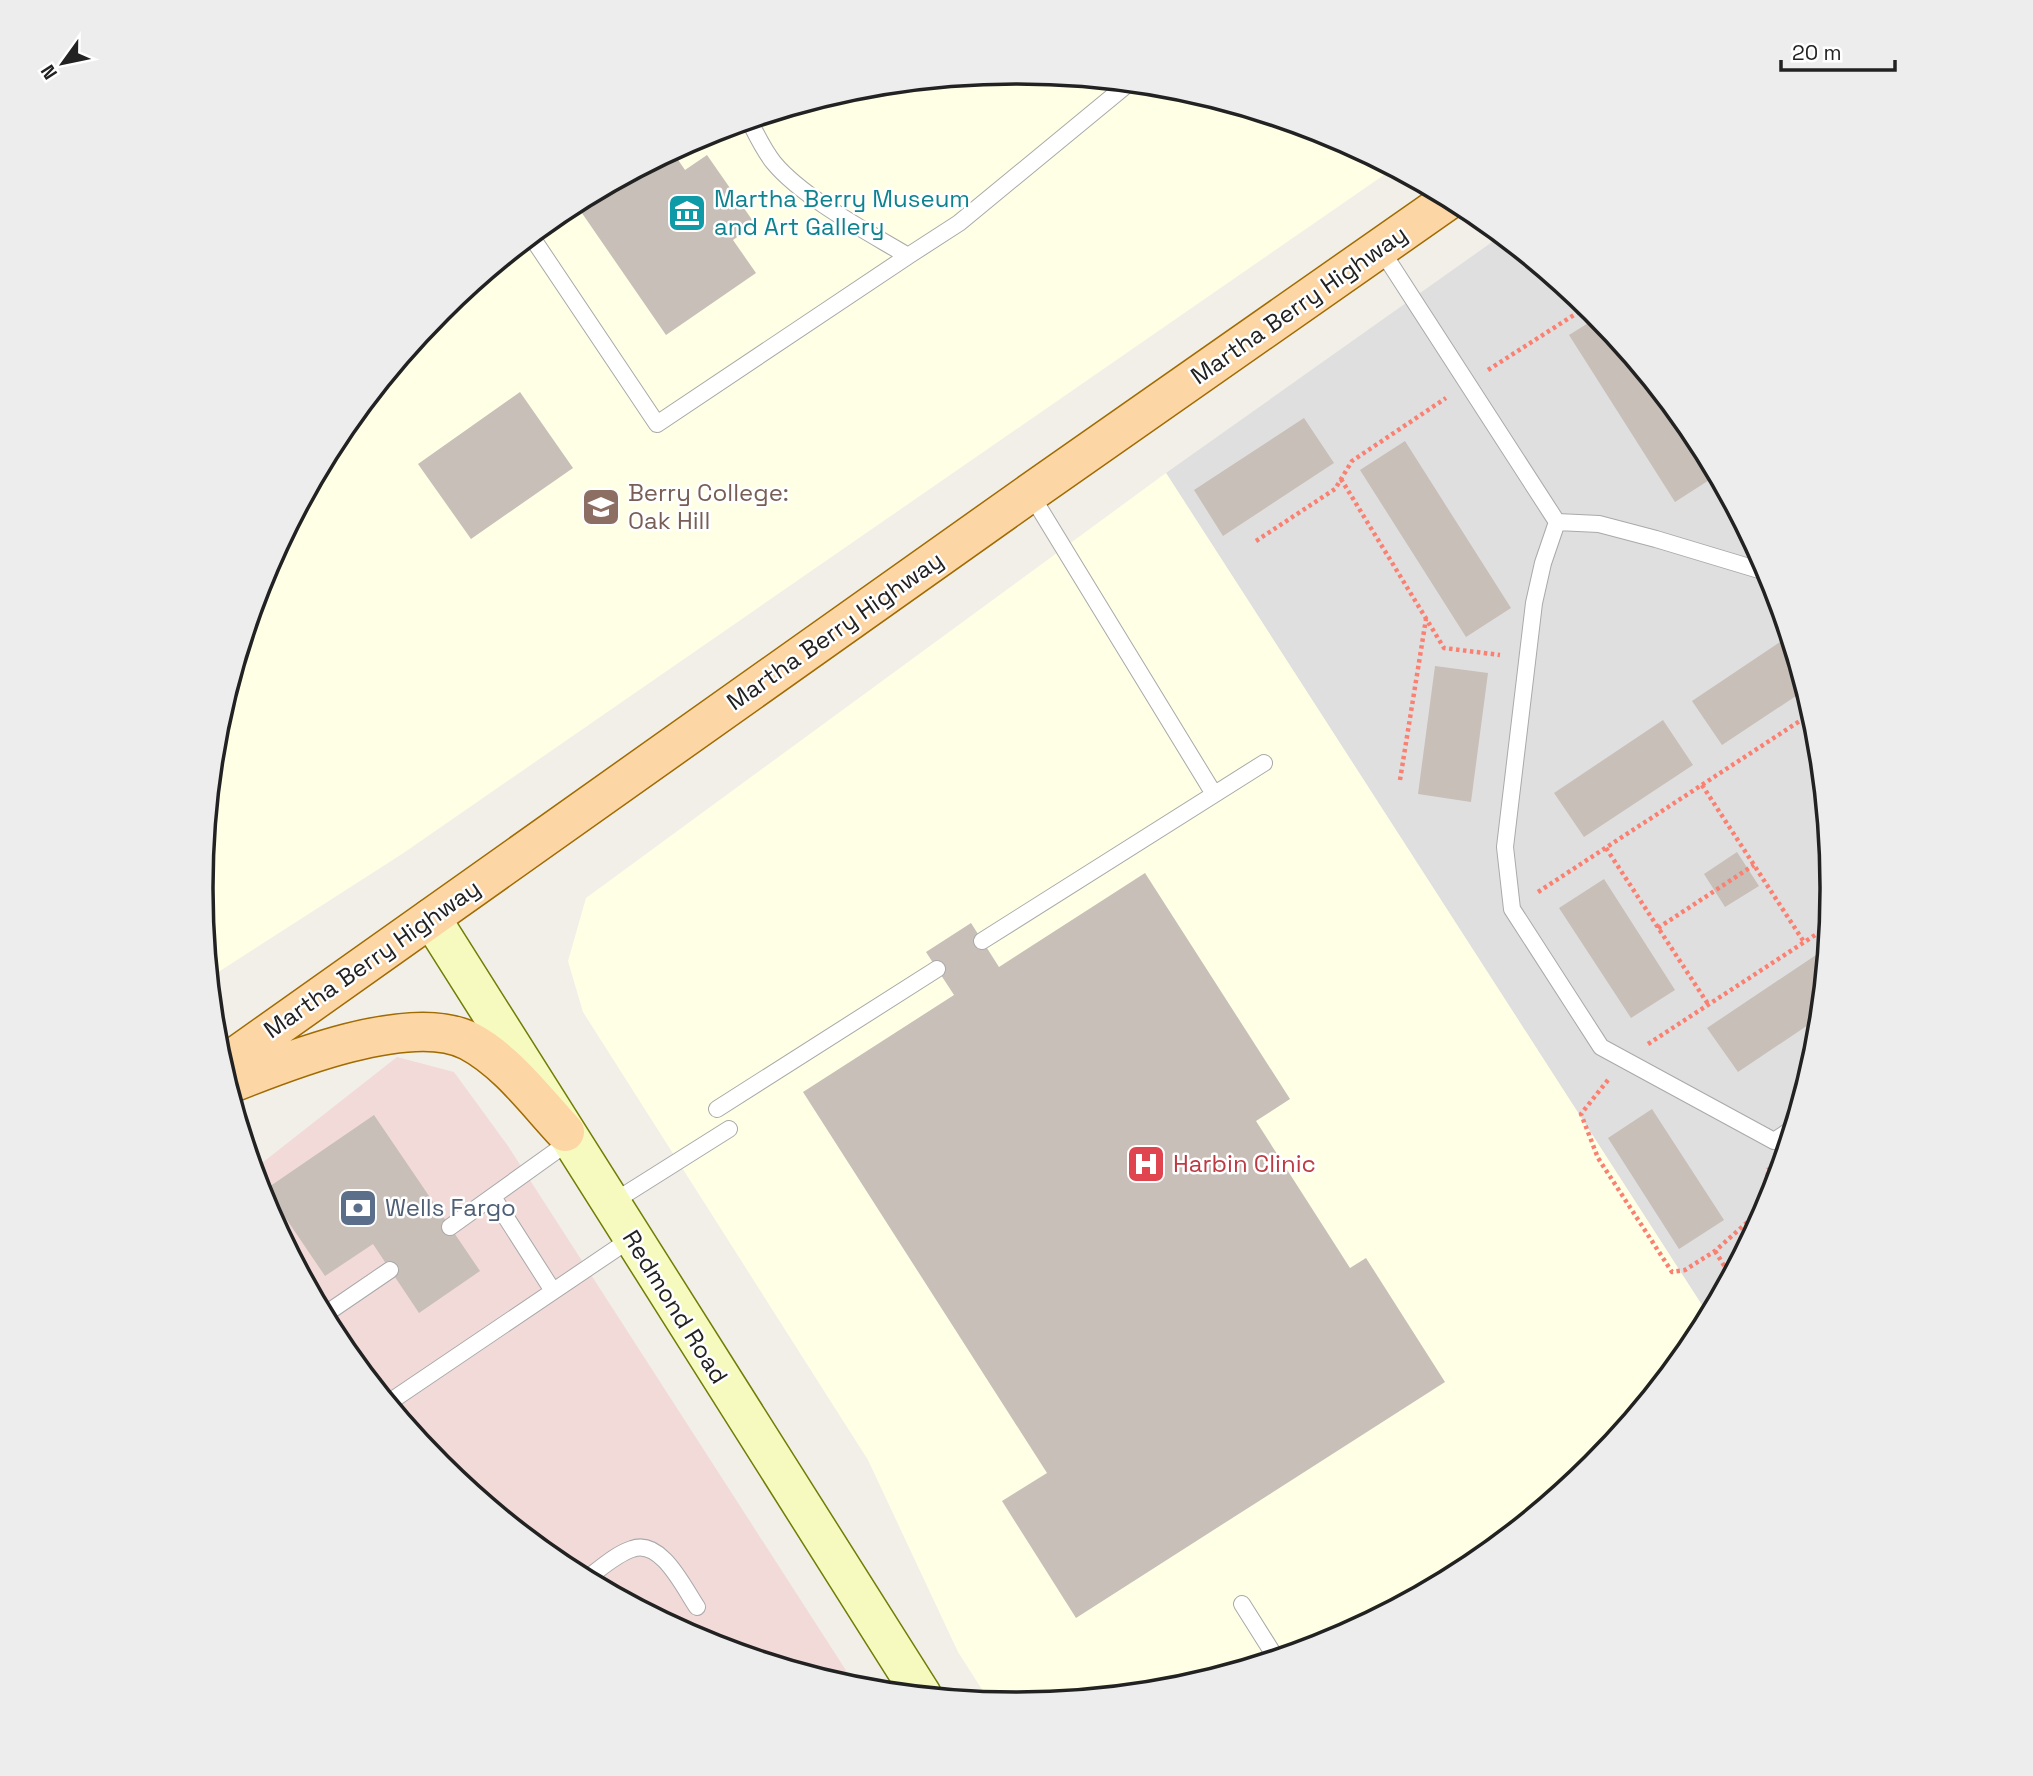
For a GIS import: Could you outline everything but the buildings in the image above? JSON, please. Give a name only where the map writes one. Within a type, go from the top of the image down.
[{"type":"main road","name":"Martha Berry Highway","points":[[231,1059],[1441,205]]},
{"type":"main road","points":[[237,1081],[274,1066],[347,1043],[397,1032],[439,1034],[466,1039],[488,1053],[568,1137]]},
{"type":"street","name":"Redmond Road","points":[[431,918],[916,1685]]},
{"type":"lane","points":[[536,243],[657,424],[958,223],[1119,91]]},
{"type":"lane","points":[[754,128],[774,163],[797,184],[842,217],[908,256]]},
{"type":"lane","points":[[1380,248],[1557,522]]},
{"type":"lane","points":[[1030,493],[1214,794]]},
{"type":"lane","points":[[1557,522],[1599,524],[1754,568]]},
{"type":"lane","points":[[1557,522],[1543,562],[1534,603],[1505,846],[1513,909],[1601,1047],[1774,1141],[1781,1136]]},
{"type":"lane","points":[[982,941],[1264,763]]},
{"type":"lane","points":[[717,1109],[937,970]]},
{"type":"lane","points":[[610,1204],[729,1129]]},
{"type":"lane","points":[[450,1227],[493,1197],[568,1137]]},
{"type":"lane","points":[[493,1197],[553,1291]]},
{"type":"lane","points":[[396,1398],[632,1238]]},
{"type":"lane","points":[[332,1309],[390,1270]]},
{"type":"lane","points":[[596,1573],[631,1549],[644,1546],[656,1551],[666,1561],[697,1607]]},
{"type":"lane","points":[[1242,1604],[1271,1650]]},
{"type":"path","points":[[1256,541],[1335,489],[1352,461],[1578,312]]},
{"type":"path","points":[[1341,479],[1444,648],[1528,658]]},
{"type":"path","points":[[1400,780],[1426,618]]},
{"type":"path","points":[[1513,909],[1802,719]]},
{"type":"path","points":[[1702,785],[1804,942]]},
{"type":"path","points":[[1606,848],[1709,1004]]},
{"type":"path","points":[[1658,928],[1754,865]]},
{"type":"path","points":[[1715,1251],[1726,1267]]},
{"type":"shaded area","name":"Berry College: Oak Hill","points":[[964,86],[1069,86],[1173,99],[1225,111],[1275,127],[1324,145],[1385,174],[402,854],[217,973],[212,888],[214,835],[228,731],[255,630],[295,532],[348,441],[412,358],[448,319],[486,284],[570,219],[661,167],[758,127],[808,111],[860,99]]},
{"type":"shaded area","points":[[1494,241],[1585,319],[1621,358],[1685,441],[1738,532],[1778,630],[1805,731],[1819,835],[1819,941],[1814,993],[1793,1096],[1759,1196],[1738,1244],[1703,1306],[1166,473]]},
{"type":"shaded area","name":"Harbin Clinic","points":[[1166,473],[1703,1306],[1685,1335],[1621,1418],[1585,1457],[1547,1492],[1463,1557],[1372,1609],[1275,1649],[1225,1665],[1173,1677],[1069,1690],[983,1691],[958,1652],[868,1460],[583,1012],[568,961],[586,898]]},
{"type":"shaded area","points":[[397,1057],[454,1072],[508,1146],[849,1674],[758,1649],[661,1609],[570,1557],[486,1492],[448,1457],[412,1418],[348,1335],[295,1244],[262,1163]]},
{"type":"place","name":"Martha Berry Museum and Art Gallery","points":[[687,213]]},
{"type":"place","name":"Berry College: Oak Hill","points":[[601,507]]},
{"type":"place","name":"Harbin Clinic","points":[[1146,1164]]},
{"type":"place","name":"Wells Fargo","points":[[358,1208]]}]
